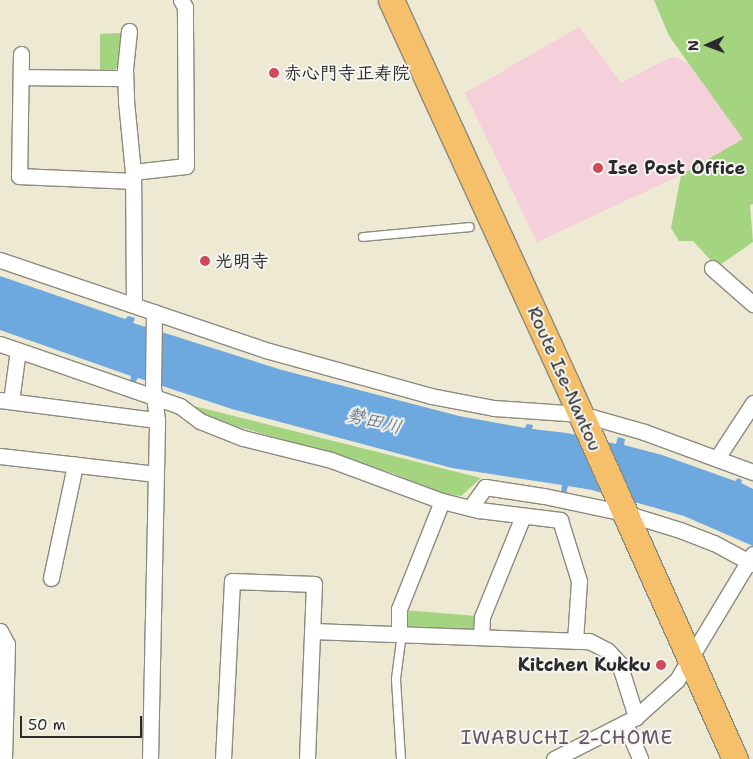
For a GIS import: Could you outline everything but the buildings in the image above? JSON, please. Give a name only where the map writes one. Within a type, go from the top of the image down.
[{"type":"main road","name":"Route Ise-Nantou","points":[[392,0],[584,420],[622,509],[691,658],[735,759]]},
{"type":"street","points":[[21,54],[19,176],[133,177],[186,166],[185,7],[181,0]]},
{"type":"street","points":[[129,31],[125,78],[133,177],[134,305]]},
{"type":"street","points":[[21,77],[125,78]]},
{"type":"street","points":[[0,260],[134,305],[154,317],[269,351],[431,396],[494,408],[584,420],[644,432],[753,472]]},
{"type":"street","points":[[712,268],[753,304]]},
{"type":"street","points":[[150,759],[158,420],[154,392],[154,317]]},
{"type":"street","points":[[0,344],[154,392],[180,406],[200,421],[243,438],[349,466],[442,501],[470,508],[560,520],[579,581],[576,641]]},
{"type":"street","points":[[18,350],[6,400],[158,420]]},
{"type":"street","points":[[717,458],[753,403]]},
{"type":"street","points":[[0,456],[156,474]]},
{"type":"street","points":[[51,578],[75,465]]},
{"type":"street","points":[[470,508],[486,487],[622,509],[752,559],[677,680],[630,720],[554,759]]},
{"type":"street","points":[[400,633],[399,609],[442,501]]},
{"type":"street","points":[[482,637],[482,617],[524,516]]},
{"type":"street","points":[[223,759],[232,581],[314,584],[307,759]]},
{"type":"street","points":[[312,630],[576,641],[598,644],[619,663],[640,759]]},
{"type":"street","points":[[0,631],[7,644],[4,759]]},
{"type":"lane","points":[[363,237],[470,227]]},
{"type":"lane","points":[[400,633],[396,679],[401,759]]},
{"type":"shaded area","points":[[579,27],[621,83],[667,59],[675,57],[690,64],[744,139],[681,175],[537,242],[465,93]]},
{"type":"green space","points":[[654,0],[753,0],[753,204],[750,205],[753,242],[717,267],[693,241],[679,241],[671,228],[681,175],[743,139],[669,36]]},
{"type":"green space","points":[[121,33],[121,63],[114,71],[100,70],[100,34]]},
{"type":"green space","points":[[190,405],[481,478],[461,496],[434,492],[395,474],[337,455],[208,418]]},
{"type":"green space","points":[[404,610],[477,616],[476,630],[404,626]]},
{"type":"water","name":"勢田川","points":[[0,276],[125,319],[128,316],[135,318],[133,323],[282,370],[459,416],[525,428],[527,424],[533,425],[532,429],[567,433],[616,444],[618,437],[625,439],[624,445],[662,455],[735,481],[738,478],[742,480],[741,483],[753,489],[753,546],[684,516],[592,490],[568,486],[566,493],[561,492],[562,485],[452,468],[232,409],[138,378],[135,383],[130,382],[131,376],[0,330]]},
{"type":"place","name":"赤心門寺正寿院","points":[[274,73]]},
{"type":"place","name":"Ise Post Office","points":[[598,168]]},
{"type":"place","name":"光明寺","points":[[205,261]]},
{"type":"place","name":"Kitchen Kukku","points":[[661,665]]},
{"type":"district","name":"IWABUCHI 2-CHOME","points":[[567,738]]}]
